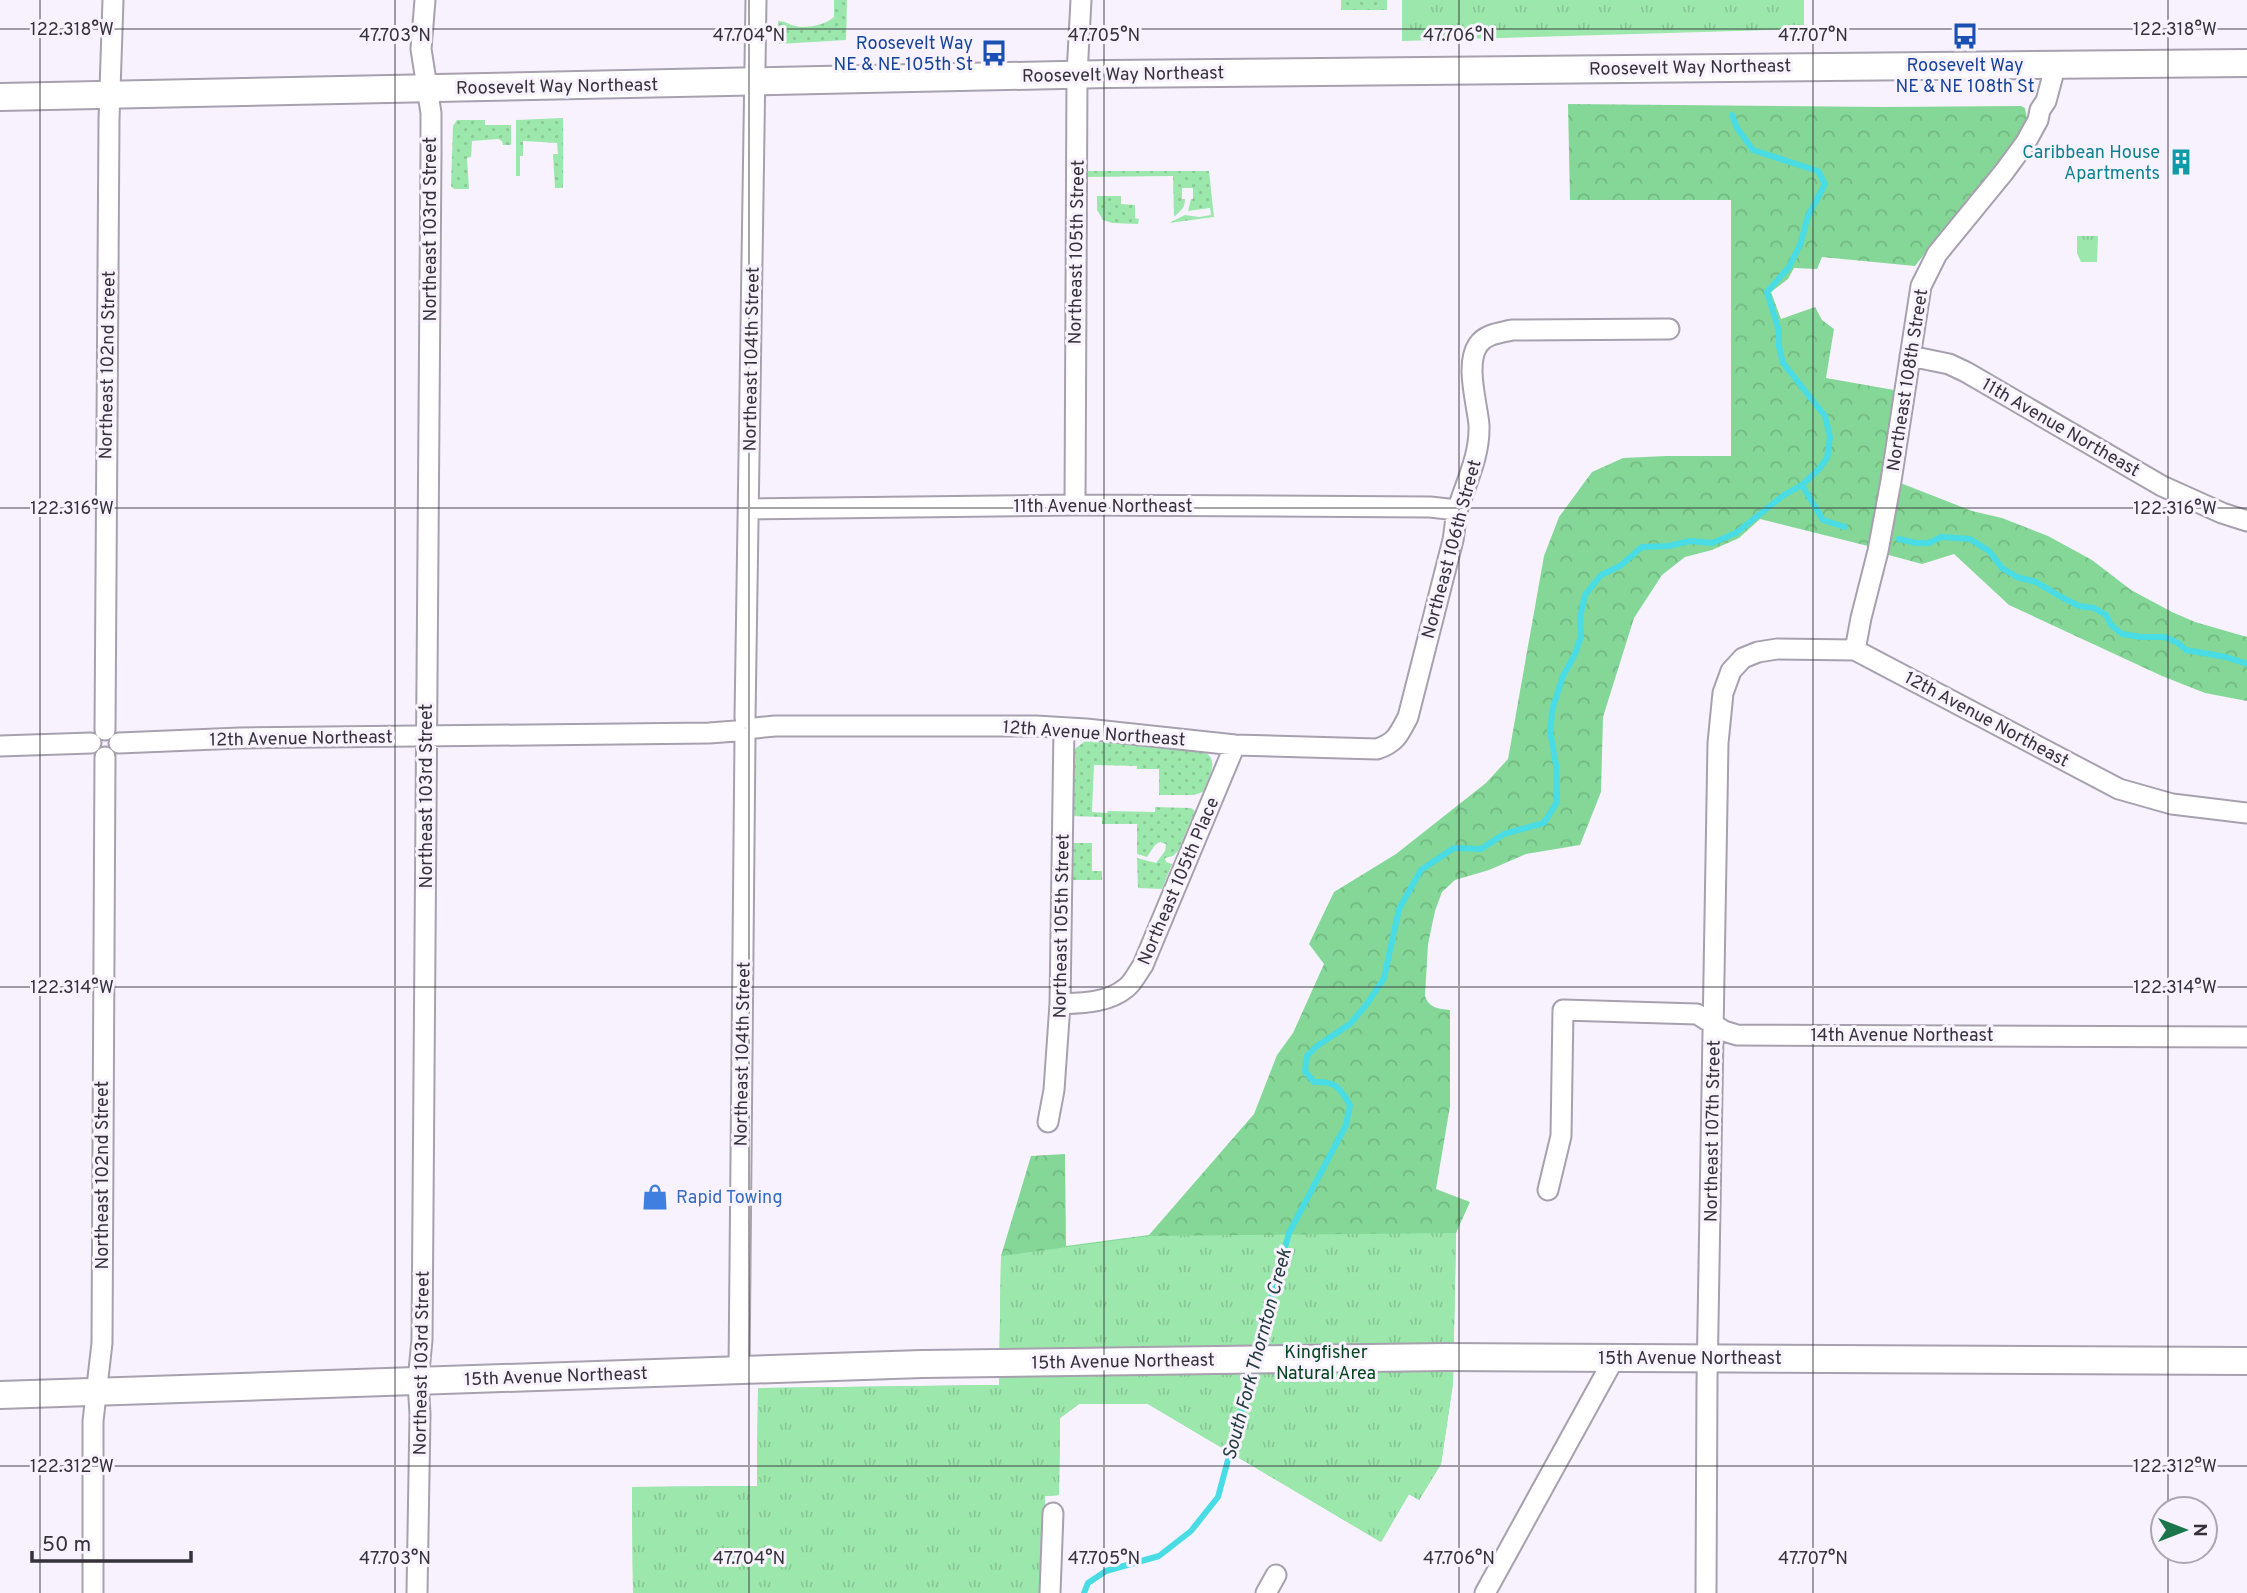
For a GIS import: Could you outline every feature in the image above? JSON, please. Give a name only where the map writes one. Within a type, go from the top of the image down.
[{"type":"street","name":"Northeast 102nd Street","points":[[93,1593],[93,1421],[102,1343],[109,95],[113,0]]},
{"type":"street","name":"Northeast 103rd Street","points":[[418,1593],[432,151],[431,113],[421,41],[425,0]]},
{"type":"street","name":"Northeast 104th Street","points":[[739,1370],[756,0]]},
{"type":"street","name":"Northeast 105th Street","points":[[1074,505],[1077,75],[1081,0]]},
{"type":"street","name":"Roosevelt Way Northeast","points":[[0,97],[1077,75],[2247,63]]},
{"type":"street","name":"Northeast 108th Street","points":[[1855,650],[1880,540],[1919,296],[1928,268],[2026,142],[2046,101],[2056,64]]},
{"type":"street","name":"Northeast 106th Street","points":[[1390,745],[1408,717],[1453,540],[1457,510],[1471,475],[1479,425],[1473,382],[1473,362],[1477,346],[1487,337],[1512,330],[1669,329]]},
{"type":"street","name":"11th Avenue Northeast","points":[[1910,356],[1949,364],[1966,372],[2162,486],[2247,522]]},
{"type":"street","name":"11th Avenue Northeast","points":[[749,509],[1074,505],[1403,507],[1457,510]]},
{"type":"street","name":"12th Avenue Northeast","points":[[1731,671],[1743,658],[1758,652],[1797,648],[1855,650],[2119,789],[2172,804],[2247,813]]},
{"type":"street","name":"Northeast 107th Street","points":[[1706,1593],[1718,743],[1723,693],[1731,671]]},
{"type":"street","name":"12th Avenue Northeast","points":[[0,746],[240,738],[709,733],[775,726],[1036,726],[1235,745],[1377,748],[1390,745]]},
{"type":"street","name":"Northeast 105th Street","points":[[1048,1122],[1054,1090],[1060,1003],[1064,729]]},
{"type":"street","name":"Northeast 105th Place","points":[[1060,1003],[1107,999],[1127,988],[1143,965],[1235,745]]},
{"type":"street","name":"14th Avenue Northeast","points":[[1548,1190],[1560,1136],[1563,1010],[1697,1014],[1724,1031],[1737,1035],[2247,1037]]},
{"type":"street","name":"15th Avenue Northeast","points":[[0,1395],[931,1364],[1446,1357],[2247,1361]]},
{"type":"street","points":[[1485,1593],[1615,1357]]},
{"type":"street","points":[[1050,1593],[1053,1513]]},
{"type":"street","points":[[1266,1593],[1276,1575]]},
{"type":"green space","points":[[834,0],[847,0],[846,40],[779,44],[778,21],[799,27],[821,24],[834,17]]},
{"type":"green space","points":[[1341,0],[1387,0],[1387,10],[1341,10]]},
{"type":"green space","points":[[1402,0],[1804,0],[1804,29],[1402,41]]},
{"type":"green space","points":[[1568,104],[2021,106],[2025,108],[2027,119],[2013,143],[1915,266],[1822,257],[1817,269],[1794,268],[1788,279],[1771,292],[1781,319],[1815,307],[1822,320],[1834,329],[1826,378],[1894,390],[1888,453],[1873,539],[1868,546],[1760,519],[1739,538],[1712,550],[1685,557],[1662,575],[1634,618],[1603,717],[1601,792],[1580,845],[1526,854],[1489,870],[1455,880],[1442,892],[1428,944],[1425,996],[1432,1005],[1450,1010],[1450,1106],[1436,1189],[1470,1202],[1456,1233],[1453,1383],[1441,1464],[1419,1500],[1409,1494],[1381,1542],[1148,1404],[1079,1404],[1060,1418],[1059,1495],[1045,1496],[1044,1593],[633,1593],[632,1487],[757,1486],[758,1388],[999,1385],[1001,1256],[1031,1156],[1065,1154],[1066,1246],[1149,1235],[1254,1114],[1277,1055],[1293,1033],[1324,964],[1309,944],[1334,892],[1396,854],[1486,783],[1508,759],[1544,556],[1559,517],[1592,472],[1623,458],[1731,456],[1731,200],[1570,200]]},
{"type":"green space","points":[[563,118],[563,188],[555,188],[553,154],[558,154],[557,143],[523,141],[520,176],[516,176],[516,120]]},
{"type":"green space","points":[[457,120],[485,120],[485,125],[511,125],[511,145],[503,145],[498,139],[472,141],[471,157],[467,158],[469,189],[454,189],[451,186],[453,126]]},
{"type":"green space","points":[[1087,171],[1209,171],[1214,217],[1169,223],[1185,215],[1211,215],[1210,208],[1188,211],[1193,199],[1193,188],[1182,188],[1184,205],[1174,217],[1173,176],[1088,177]]},
{"type":"green space","points":[[1097,196],[1121,196],[1121,204],[1135,205],[1138,224],[1103,220],[1097,210]]},
{"type":"green space","points":[[2077,236],[2098,236],[2097,262],[2081,262],[2077,253]]},
{"type":"green space","points":[[1898,482],[1972,511],[2002,518],[2048,536],[2092,560],[2131,590],[2172,612],[2195,622],[2247,637],[2247,701],[2205,693],[2162,676],[2009,605],[1954,554],[1922,564],[1885,554]]},
{"type":"green space","points":[[1085,741],[1196,750],[1204,752],[1212,761],[1211,772],[1203,792],[1194,795],[1159,795],[1159,769],[1094,765],[1092,812],[1155,812],[1155,807],[1191,808],[1195,811],[1178,851],[1165,858],[1166,862],[1172,864],[1162,889],[1138,888],[1137,858],[1156,863],[1165,851],[1166,844],[1160,842],[1155,845],[1147,857],[1137,854],[1137,824],[1102,824],[1102,817],[1070,816],[1072,757],[1075,749]]},
{"type":"green space","points":[[1071,843],[1092,843],[1092,871],[1102,871],[1102,880],[1071,880]]},
{"type":"green space","name":"Kingfisher Natural Area","points":[[1456,1233],[1453,1383],[1441,1464],[1419,1500],[1409,1494],[1381,1542],[1148,1404],[1079,1404],[1060,1418],[1059,1495],[1045,1496],[1044,1593],[633,1593],[632,1487],[757,1486],[758,1388],[999,1385],[1001,1256],[1149,1236]]},
{"type":"waterway","name":"South Fork Thornton Creek","points":[[1256,1353],[1289,1233],[1346,1125],[1350,1105],[1336,1086],[1314,1082],[1305,1071],[1307,1056],[1350,1024],[1384,978],[1399,909],[1421,870],[1454,848],[1481,849],[1504,834],[1544,823],[1557,802],[1556,765],[1550,730],[1553,707],[1581,636],[1580,618],[1585,595],[1601,575],[1620,566],[1642,547],[1669,546],[1690,541],[1712,543],[1736,533],[1784,495],[1802,485],[1827,458],[1830,437],[1825,416],[1783,363],[1779,331],[1767,292],[1789,267],[1800,245],[1808,216],[1825,184],[1818,171],[1753,150],[1737,128],[1732,115]]},
{"type":"waterway","points":[[1802,485],[1823,520],[1845,527]]},
{"type":"waterway","points":[[1899,539],[1916,543],[1929,543],[1941,537],[1970,539],[1989,551],[2002,568],[2017,577],[2036,582],[2079,606],[2094,608],[2106,615],[2111,625],[2122,634],[2165,637],[2186,650],[2226,657],[2247,664]]},
{"type":"waterway","name":"South Fork Thornton Creek","points":[[1084,1593],[1088,1583],[1106,1571],[1159,1556],[1191,1531],[1218,1497],[1253,1367]]},
{"type":"place","name":"Roosevelt Way NE & NE 108th St","points":[[1965,36]]},
{"type":"place","name":"Roosevelt Way NE & NE 105th St","points":[[994,53]]},
{"type":"place","name":"Caribbean House Apartments","points":[[2181,162]]},
{"type":"place","name":"Rapid Towing","points":[[655,1197]]}]
